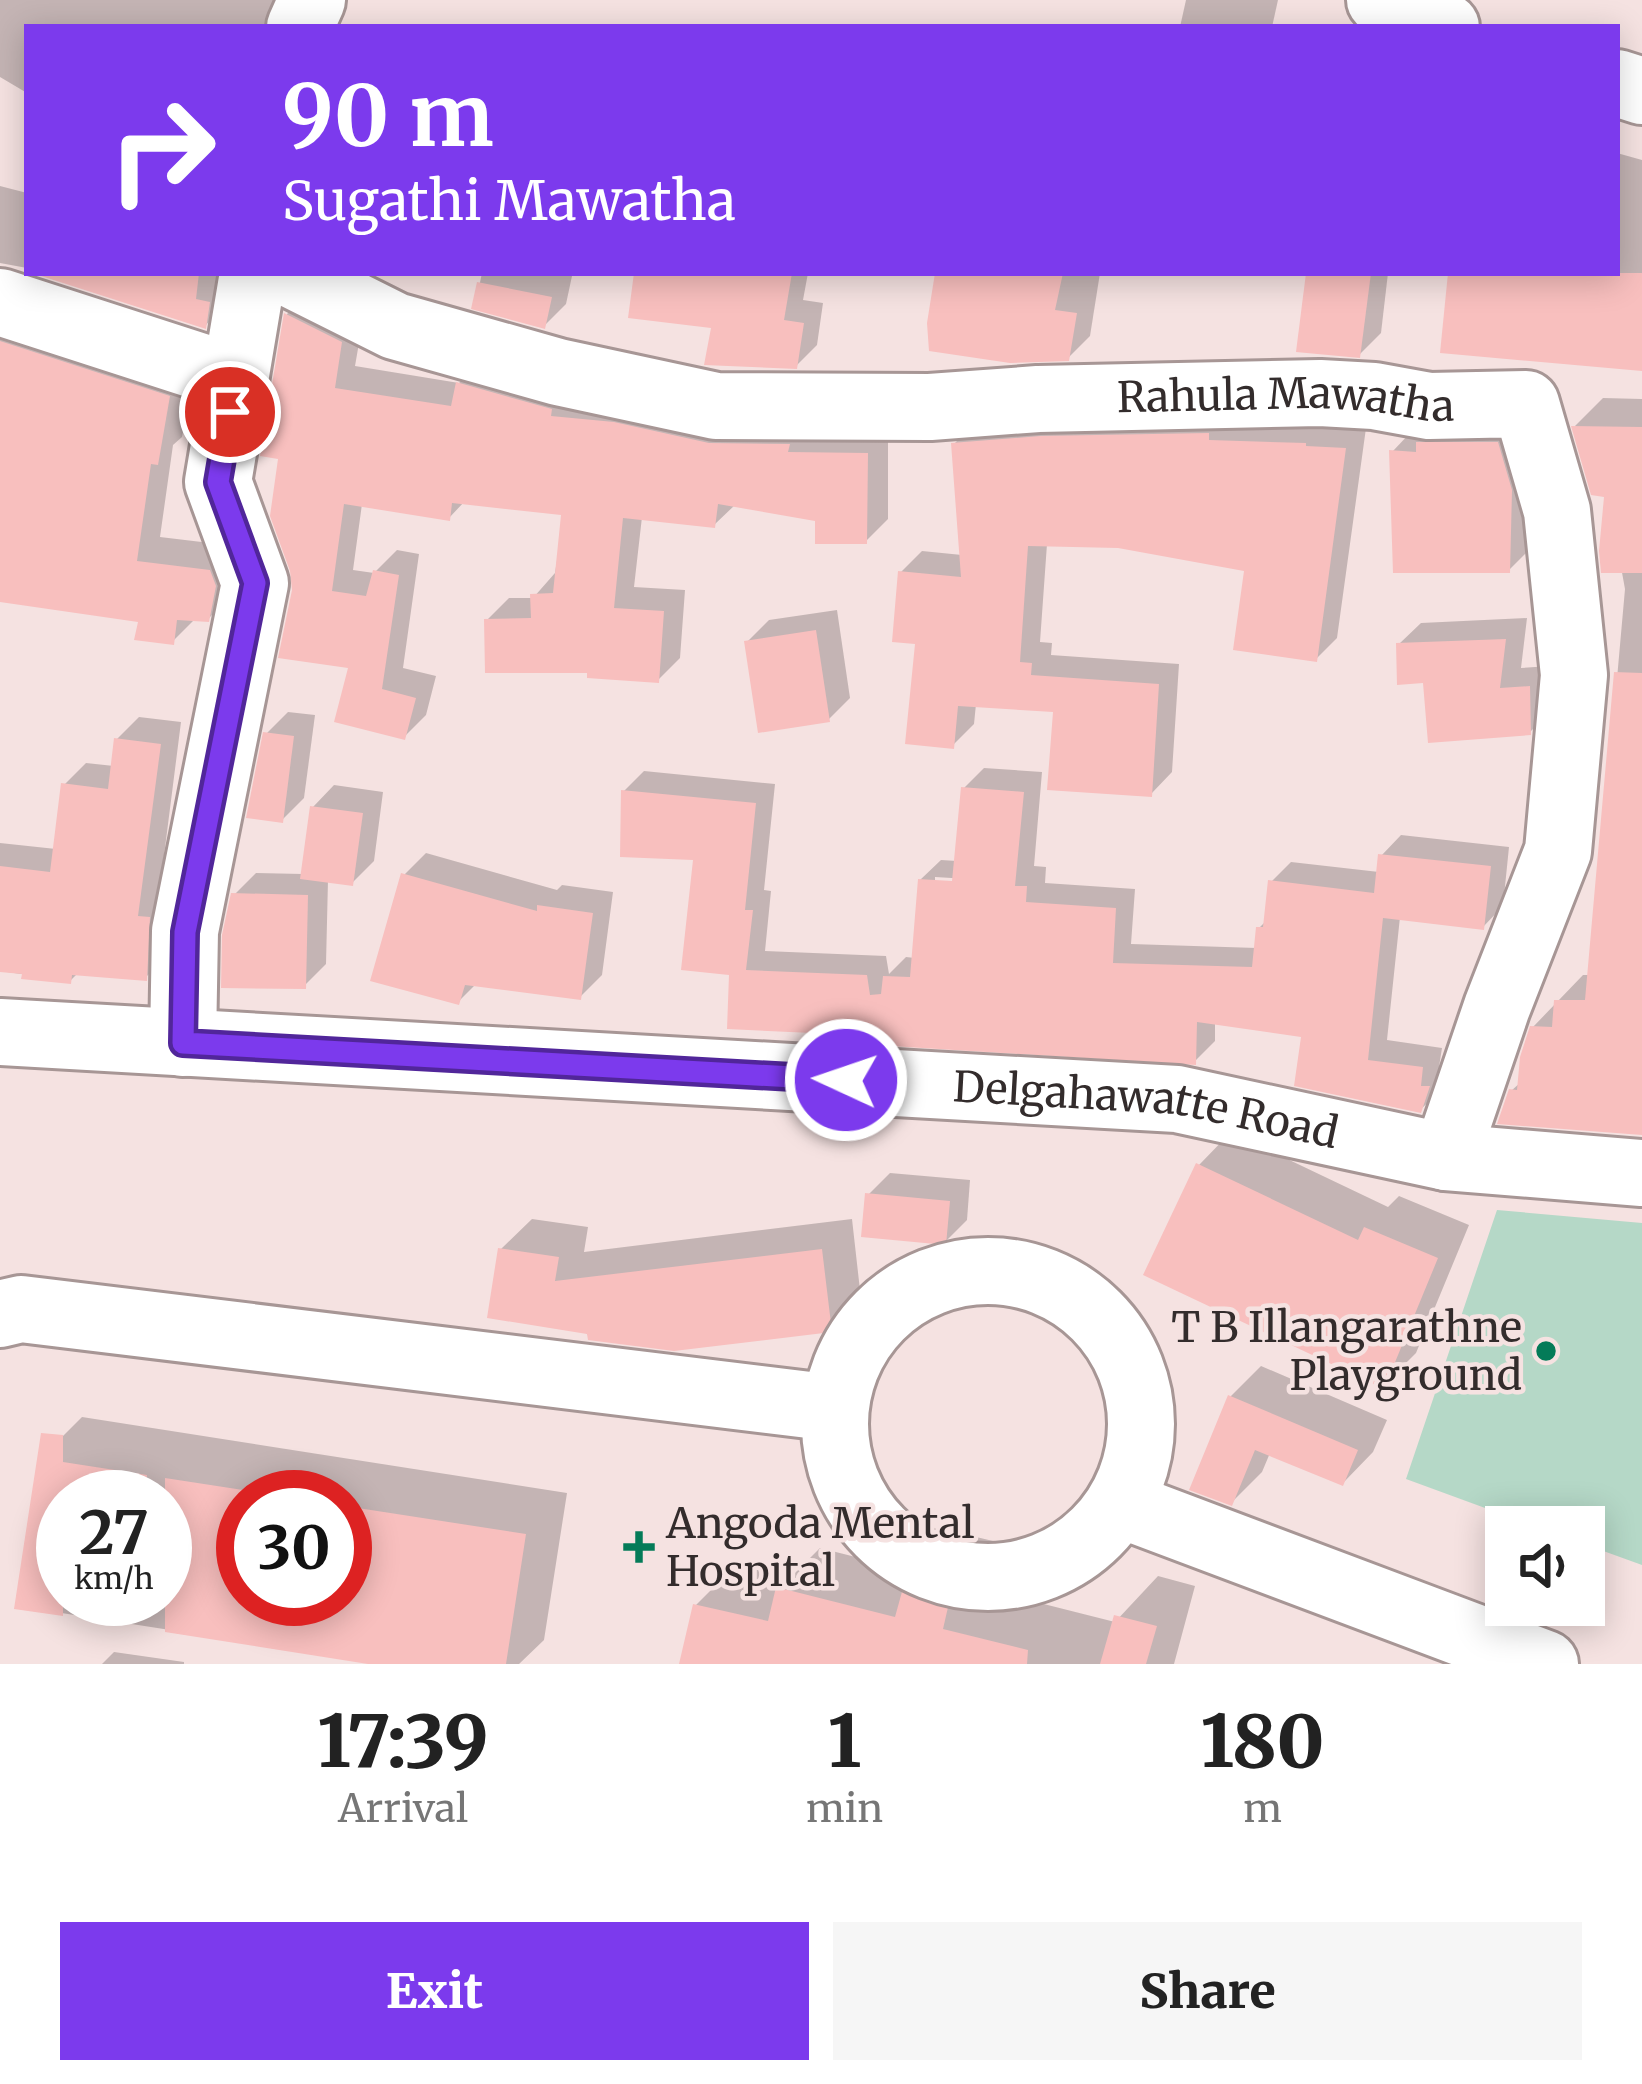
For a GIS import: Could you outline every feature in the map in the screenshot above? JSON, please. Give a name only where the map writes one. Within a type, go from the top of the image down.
[{"type":"street","points":[[1380,0],[1439,24]]},
{"type":"street","points":[[183,1043],[185,932],[255,583],[218,482],[253,276]]},
{"type":"street","name":"Rahula Mawatha","points":[[295,276],[394,326],[557,372],[716,406],[930,407],[1038,399],[1320,393],[1430,406],[1526,404],[1557,511],[1574,675],[1558,851],[1497,1007],[1446,1157]]},
{"type":"street","points":[[0,302],[236,377]]},
{"type":"street","name":"Delgahawatte Road","points":[[0,1032],[1178,1099],[1446,1157],[1642,1173]]},
{"type":"street","points":[[962,1272],[1012,1272],[1060,1288],[1100,1318],[1128,1360],[1142,1408],[1138,1458],[1120,1504],[1085,1543],[1041,1568],[990,1577],[938,1569],[893,1545],[858,1507],[838,1459],[834,1408],[847,1360],[875,1319],[915,1288],[962,1272]]},
{"type":"street","points":[[0,1314],[21,1309],[834,1408]]},
{"type":"street","points":[[1120,1504],[1545,1664]]},
{"type":"green space","name":"T B Illangarathne Playground","points":[[1497,1210],[1642,1223],[1642,1565],[1605,1552],[1605,1506],[1485,1508],[1406,1479]]},
{"type":"building","points":[[1642,273],[1642,371],[1440,353],[1448,276]]},
{"type":"building","points":[[41,276],[199,276],[196,299],[210,302],[206,329]]},
{"type":"building","points":[[634,276],[791,276],[784,320],[804,323],[797,369],[704,365],[711,328],[628,318]]},
{"type":"building","points":[[935,276],[1062,276],[1055,310],[1077,313],[1069,361],[1010,363],[929,351],[927,323]]},
{"type":"building","points":[[1306,276],[1371,276],[1360,358],[1296,352]]},
{"type":"building","points":[[477,282],[552,297],[545,329],[471,309]]},
{"type":"building","points":[[284,313],[342,342],[335,388],[451,406],[456,382],[552,409],[551,416],[614,422],[709,443],[790,444],[788,452],[868,453],[867,544],[815,544],[815,521],[718,504],[715,528],[623,518],[614,608],[664,611],[659,683],[587,678],[587,673],[485,673],[484,619],[531,618],[530,594],[553,593],[561,515],[452,503],[450,521],[344,504],[332,591],[366,596],[373,570],[399,575],[382,689],[416,698],[405,740],[334,722],[348,668],[278,658],[292,590],[270,516],[278,459],[260,456]]},
{"type":"building","points":[[0,341],[170,396],[158,465],[151,464],[137,561],[210,570],[216,586],[209,622],[177,620],[174,645],[134,640],[138,622],[0,602]]},
{"type":"building","points":[[1571,426],[1642,427],[1642,573],[1601,573],[1604,497],[1591,495]]},
{"type":"building","points":[[1209,433],[1209,440],[1346,448],[1317,662],[1233,650],[1244,571],[1118,548],[1028,546],[1020,662],[1032,663],[1031,675],[1159,684],[1152,797],[1047,790],[1053,712],[958,706],[954,749],[905,744],[915,644],[892,642],[898,571],[961,577],[951,443]]},
{"type":"building","points":[[1416,442],[1498,442],[1512,490],[1510,573],[1393,573],[1389,450],[1416,452]]},
{"type":"building","points":[[816,630],[830,722],[758,733],[744,641]]},
{"type":"building","points":[[1506,639],[1500,688],[1530,686],[1531,735],[1428,743],[1423,683],[1397,685],[1396,643]]},
{"type":"building","points":[[1614,672],[1642,673],[1642,1135],[1497,1124],[1509,1089],[1517,1090],[1520,1057],[1530,1026],[1552,1027],[1554,1000],[1585,1000]]},
{"type":"building","points":[[263,732],[294,736],[283,823],[246,818]]},
{"type":"building","points":[[114,738],[161,744],[138,916],[150,917],[147,981],[72,975],[71,984],[0,972],[0,866],[50,872],[61,783],[108,789]]},
{"type":"building","points":[[961,787],[1024,792],[1015,886],[1027,886],[1026,902],[1116,908],[1113,963],[1252,967],[1268,880],[1374,893],[1378,854],[1491,866],[1484,930],[1383,918],[1368,1060],[1423,1067],[1421,1086],[1430,1086],[1421,1113],[1294,1086],[1301,1037],[1197,1022],[1196,1065],[812,1041],[812,1033],[727,1029],[729,975],[681,970],[693,860],[620,857],[621,790],[756,803],[745,910],[753,910],[746,970],[867,975],[870,995],[881,994],[883,976],[910,977],[918,879],[952,881]]},
{"type":"building","points":[[310,806],[363,813],[353,886],[300,879]]},
{"type":"building","points":[[401,873],[537,911],[537,905],[593,913],[581,1000],[465,985],[459,1005],[370,981]]},
{"type":"building","points":[[231,893],[308,895],[306,989],[221,988],[222,935]]},
{"type":"building","points":[[1196,1163],[1358,1240],[1364,1227],[1438,1258],[1384,1389],[1143,1275]]},
{"type":"building","points":[[865,1193],[950,1201],[946,1245],[861,1237]]},
{"type":"building","points":[[498,1248],[559,1257],[555,1281],[822,1249],[832,1332],[674,1351],[588,1340],[587,1334],[487,1318]]},
{"type":"building","points":[[1228,1395],[1358,1450],[1343,1486],[1255,1450],[1232,1506],[1189,1490]]},
{"type":"building","points":[[41,1433],[63,1435],[63,1462],[115,1470],[36,1470],[36,1612],[14,1609]]},
{"type":"building","points":[[192,1482],[216,1486],[216,1626],[372,1626],[372,1510],[526,1534],[506,1664],[368,1664],[165,1632],[165,1626],[192,1626]]},
{"type":"building","points":[[908,1570],[954,1581],[943,1629],[1028,1650],[1027,1664],[679,1664],[693,1604],[768,1621],[776,1587],[895,1617]]},
{"type":"building","points":[[1114,1615],[1157,1626],[1146,1664],[1100,1664]]},
{"type":"place","name":"T B Illangarathne Playground","points":[[1546,1351]]},
{"type":"place","name":"Angoda Mental Hospital","points":[[639,1547]]},
{"type":"route","points":[[230,412],[218,482],[255,583],[185,932],[183,1043],[846,1080]]}]
